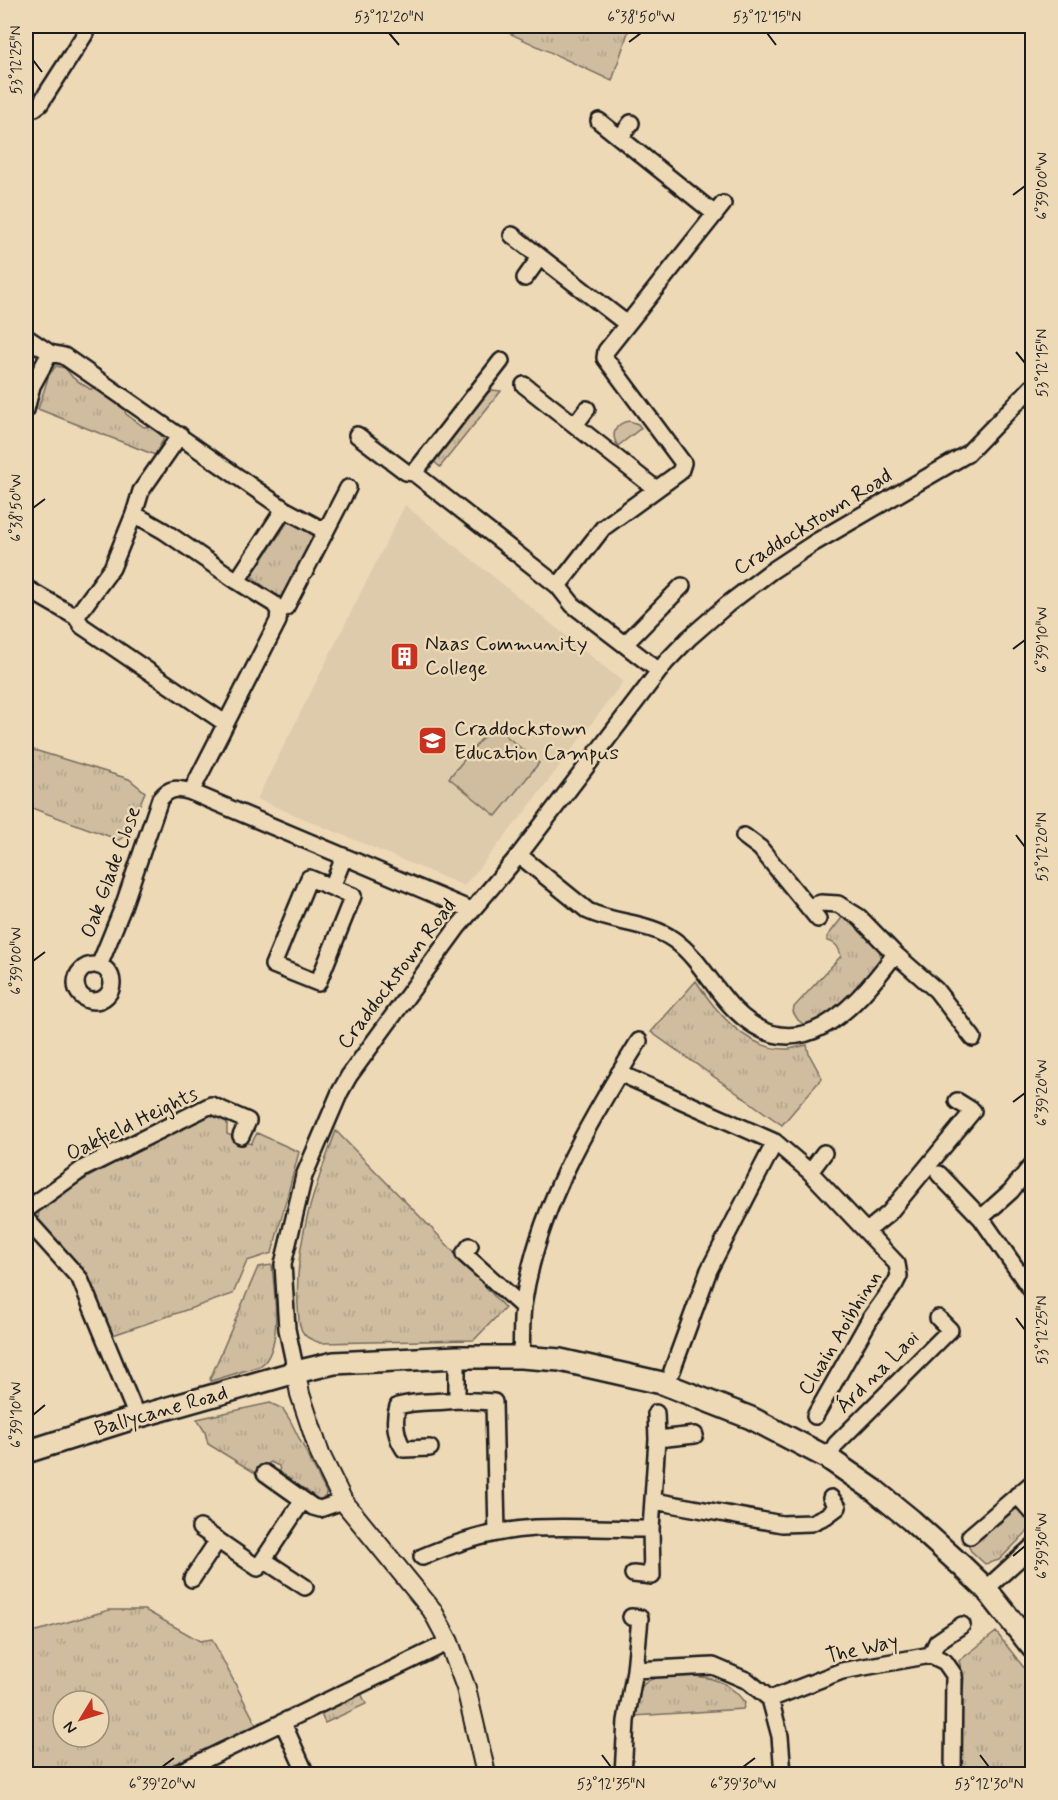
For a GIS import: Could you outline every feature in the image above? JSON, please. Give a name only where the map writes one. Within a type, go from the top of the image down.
[{"type":"main road","name":"Ballycane Road","points":[[26,1452],[137,1417],[334,1363],[457,1357],[521,1357],[560,1360],[662,1383],[751,1418],[828,1458],[874,1490],[911,1520],[986,1589],[1032,1647]]},
{"type":"street","points":[[26,108],[35,108],[40,104],[85,34]]},
{"type":"street","points":[[558,586],[603,528],[683,468],[683,463],[605,358],[606,351],[719,209],[599,121]]},
{"type":"street","points":[[620,138],[631,123]]},
{"type":"street","points":[[512,235],[627,324]]},
{"type":"street","points":[[525,278],[540,257]]},
{"type":"street","points":[[26,337],[50,353],[64,356],[284,509],[325,531]]},
{"type":"street","points":[[26,410],[32,386],[50,353]]},
{"type":"street","points":[[414,473],[501,361]]},
{"type":"street","points":[[524,385],[657,489]]},
{"type":"street","name":"Craddockstown Road","points":[[486,1774],[468,1692],[449,1641],[432,1610],[342,1501],[320,1454],[300,1394],[287,1329],[283,1264],[304,1176],[349,1076],[471,910],[519,855],[659,671],[689,638],[770,572],[814,543],[968,454],[1032,387]]},
{"type":"street","points":[[575,425],[587,409]]},
{"type":"street","points":[[76,616],[112,568],[141,491],[180,435]]},
{"type":"street","points":[[357,435],[406,472],[414,473],[558,586],[573,605],[659,671]]},
{"type":"street","points":[[279,611],[286,606],[348,488]]},
{"type":"street","points":[[237,581],[284,509]]},
{"type":"street","points":[[134,514],[164,531],[274,604],[279,611],[278,621],[191,792],[471,910]]},
{"type":"street","points":[[625,644],[682,586]]},
{"type":"street","points":[[26,588],[76,616],[82,626],[225,723]]},
{"type":"street","name":"Oak Glade Close","points":[[99,966],[127,897],[160,799],[165,793],[176,788],[191,792]]},
{"type":"street","points":[[744,836],[760,848],[818,919]]},
{"type":"street","points":[[519,855],[588,911],[601,917],[657,930],[674,940],[689,954],[734,1010],[754,1025],[775,1035],[794,1037],[831,1022],[874,982],[895,954]]},
{"type":"street","points":[[332,888],[344,856]]},
{"type":"street","points":[[309,878],[332,888],[353,896],[318,983],[273,965],[309,878]]},
{"type":"street","points":[[808,907],[821,903],[838,904],[859,917],[895,954],[936,990],[973,1038]]},
{"type":"street","points":[[521,1357],[523,1307],[540,1229],[579,1142],[639,1041]]},
{"type":"street","name":"Cluain Aoibhinn","points":[[619,1073],[775,1142],[810,1172],[897,1264],[899,1276],[896,1284],[870,1319],[829,1402],[815,1416]]},
{"type":"street","points":[[867,1231],[889,1213],[973,1111],[957,1101]]},
{"type":"street","name":"Oakfield Heights","points":[[26,1210],[84,1168],[211,1106],[248,1121],[241,1136]]},
{"type":"street","points":[[672,1371],[709,1270],[775,1142]]},
{"type":"street","points":[[810,1172],[824,1153]]},
{"type":"street","points":[[981,1218],[1011,1191],[1032,1165]]},
{"type":"street","points":[[939,1174],[981,1218],[1032,1291]]},
{"type":"street","points":[[26,1219],[80,1279],[137,1417]]},
{"type":"street","points":[[467,1250],[523,1307]]},
{"type":"street","name":"Árd na Laoi","points":[[828,1458],[836,1444],[950,1330],[938,1318]]},
{"type":"street","points":[[457,1357],[457,1400]]},
{"type":"street","points":[[430,1448],[404,1449],[399,1442],[394,1416],[398,1406],[410,1402],[457,1400],[494,1402],[498,1533]]},
{"type":"street","points":[[633,1574],[652,1576],[651,1529],[657,1440],[656,1413]]},
{"type":"street","points":[[657,1440],[695,1434]]},
{"type":"street","points":[[265,1473],[313,1507],[320,1509],[342,1501]]},
{"type":"street","points":[[970,1536],[1032,1482]]},
{"type":"street","points":[[1017,1495],[1032,1512]]},
{"type":"street","points":[[654,1501],[792,1524],[811,1523],[826,1516],[838,1507],[831,1498]]},
{"type":"street","points":[[201,1528],[258,1568],[303,1500]]},
{"type":"street","points":[[422,1557],[448,1546],[498,1533],[534,1528],[651,1529]]},
{"type":"street","points":[[192,1579],[218,1540]]},
{"type":"street","points":[[986,1589],[1032,1547]]},
{"type":"street","points":[[264,1560],[305,1587]]},
{"type":"street","points":[[623,1774],[626,1720],[635,1670],[640,1618],[631,1617]]},
{"type":"street","name":"The Way","points":[[931,1655],[937,1642],[962,1625]]},
{"type":"street","points":[[175,1774],[283,1724],[449,1641]]},
{"type":"street","name":"The Way","points":[[770,1699],[842,1671],[931,1655],[945,1662],[954,1675],[952,1774]]},
{"type":"street","points":[[635,1670],[713,1666],[748,1681],[770,1699],[780,1737],[783,1774]]},
{"type":"street","points":[[283,1724],[306,1774]]},
{"type":"shaded area","name":"Craddockstown Education Campus","points":[[405,505],[623,682],[521,817],[464,886],[257,799]]},
{"type":"green space","points":[[494,26],[630,26],[612,81]]},
{"type":"green space","points":[[56,366],[65,368],[73,378],[90,389],[97,390],[144,427],[150,426],[164,438],[155,455],[38,409],[49,375]]},
{"type":"green space","points":[[492,390],[501,391],[440,467],[432,460],[483,396]]},
{"type":"green space","points":[[629,421],[638,424],[641,428],[618,446],[614,438],[615,430],[620,424]]},
{"type":"green space","points":[[289,520],[304,526],[314,537],[298,573],[282,600],[252,575]]},
{"type":"green space","points":[[493,725],[539,763],[496,816],[449,778]]},
{"type":"green space","points":[[34,750],[129,779],[145,792],[126,835],[119,840],[26,806],[26,754]]},
{"type":"green space","points":[[844,915],[851,919],[879,948],[881,960],[875,970],[834,1013],[807,1027],[798,1020],[793,1012],[794,1007],[841,956],[837,946],[827,941],[827,937]]},
{"type":"green space","points":[[696,981],[723,1017],[746,1037],[774,1048],[789,1049],[807,1045],[809,1054],[822,1078],[782,1125],[651,1032]]},
{"type":"green space","points":[[211,1112],[227,1120],[227,1134],[251,1144],[257,1133],[299,1152],[272,1253],[247,1261],[233,1294],[110,1336],[38,1221],[39,1207],[90,1176]]},
{"type":"green space","points":[[336,1131],[440,1237],[505,1308],[474,1340],[320,1343],[307,1337],[302,1331],[299,1318],[298,1283],[302,1238],[313,1195]]},
{"type":"green space","points":[[272,1265],[276,1319],[272,1347],[267,1358],[260,1366],[211,1381],[258,1267]]},
{"type":"green space","points":[[270,1403],[283,1409],[290,1420],[326,1492],[325,1499],[314,1500],[302,1494],[281,1478],[279,1466],[270,1462],[260,1476],[208,1444],[205,1432],[197,1419]]},
{"type":"green space","points":[[1016,1507],[1022,1510],[1032,1522],[1031,1528],[999,1560],[985,1564],[968,1545],[975,1543],[980,1536]]},
{"type":"green space","points":[[109,1610],[145,1610],[200,1641],[212,1639],[259,1730],[162,1774],[26,1774],[26,1634]]},
{"type":"green space","points":[[996,1632],[1032,1678],[1032,1774],[956,1774],[964,1678],[959,1661]]},
{"type":"green space","points":[[694,1676],[717,1680],[729,1687],[745,1703],[743,1709],[634,1716],[639,1691],[650,1680]]},
{"type":"green space","points":[[361,1693],[366,1704],[325,1723],[320,1712]]},
{"type":"place","name":"Naas Community College","points":[[404,656]]},
{"type":"place","name":"Craddockstown Education Campus","points":[[433,741]]}]
